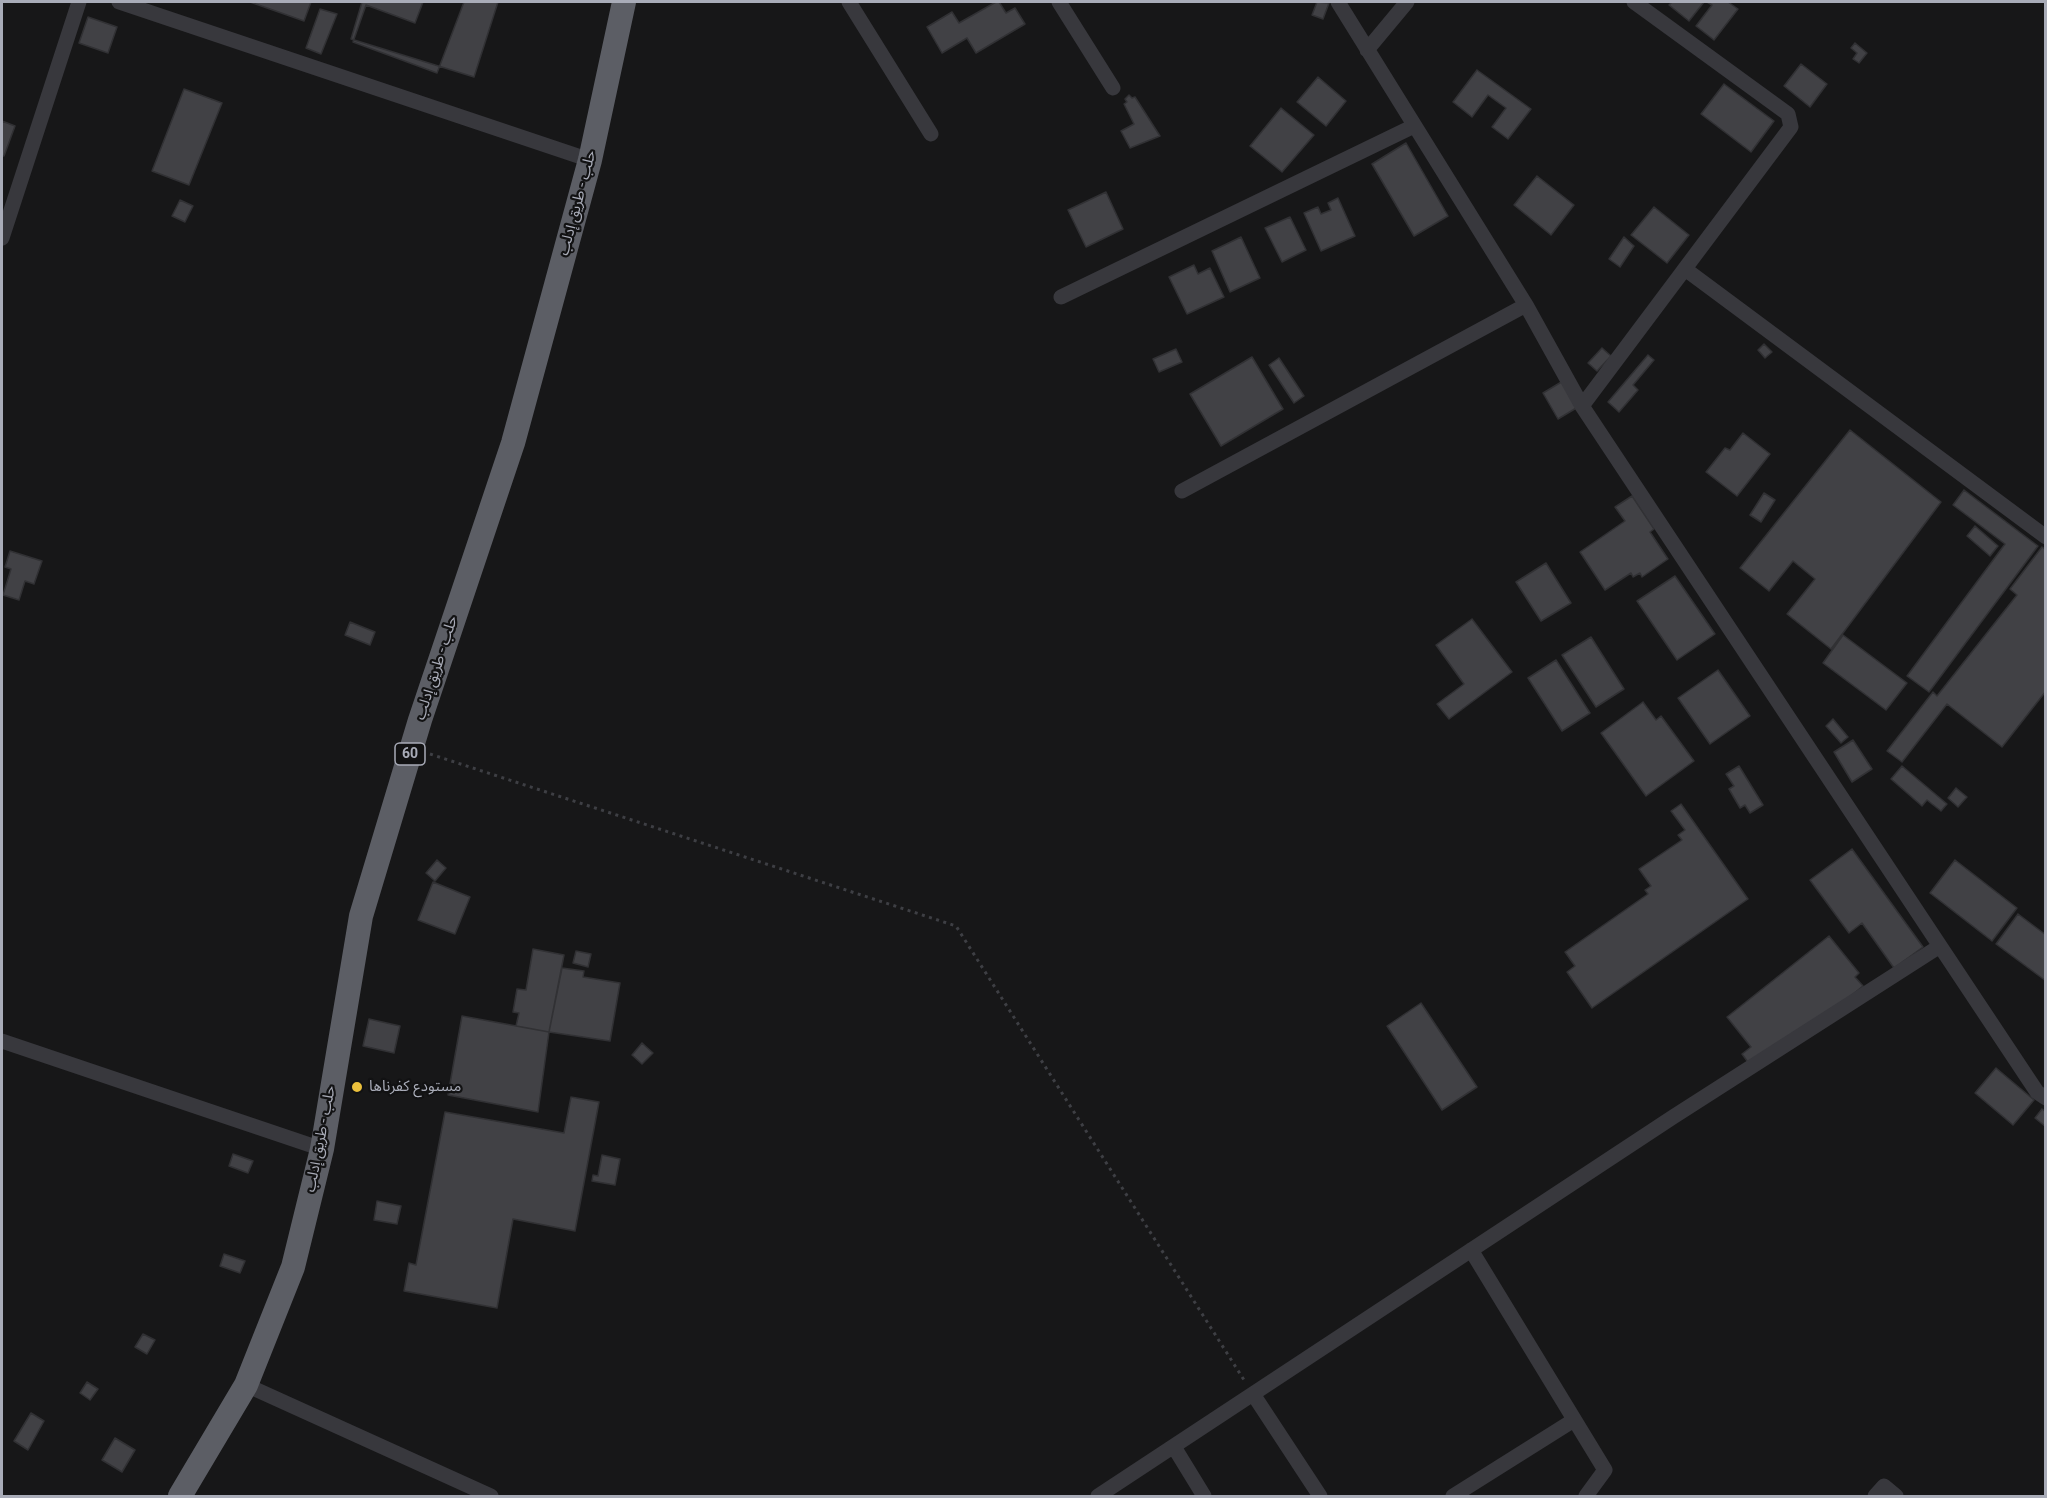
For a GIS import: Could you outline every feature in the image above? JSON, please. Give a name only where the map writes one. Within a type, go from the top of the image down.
[{"type":"highway","name":"حلب - طريق إدلب","points":[[180,1497],[246,1385],[293,1267],[322,1149],[361,916],[412,748],[513,443],[590,160],[624,2]]},
{"type":"street","points":[[2,238],[79,2]]},
{"type":"street","points":[[119,2],[590,160]]},
{"type":"street","points":[[849,2],[931,134]]},
{"type":"street","points":[[1059,2],[1113,88]]},
{"type":"street","points":[[1338,2],[1526,305],[1582,406],[2037,1092],[2046,1098]]},
{"type":"street","points":[[1367,50],[1407,2]]},
{"type":"street","points":[[1582,406],[1791,127],[1788,114],[1634,2]]},
{"type":"street","points":[[1061,297],[1414,126]]},
{"type":"street","points":[[1685,269],[2046,537]]},
{"type":"street","points":[[1182,491],[1526,305]]},
{"type":"street","points":[[1098,1497],[1673,1117],[1940,946]]},
{"type":"street","points":[[2,1041],[322,1149]]},
{"type":"street","points":[[1471,1250],[1605,1470],[1586,1497]]},
{"type":"street","points":[[246,1385],[491,1497]]},
{"type":"street","points":[[1253,1394],[1320,1497]]},
{"type":"street","points":[[1453,1497],[1574,1420]]},
{"type":"street","points":[[1174,1447],[1204,1497]]},
{"type":"street","points":[[1875,1497],[1884,1486],[1896,1497]]},
{"type":"path","points":[[412,748],[956,926],[1253,1394]]},
{"type":"building","points":[[250,2],[311,2],[304,21]]},
{"type":"building","points":[[362,2],[498,2],[474,77],[351,39]]},
{"type":"building","points":[[423,2],[464,2],[437,73],[353,42],[366,5],[415,23]]},
{"type":"building","points":[[999,2],[1006,13],[1015,8],[1025,24],[976,53],[967,38],[942,53],[927,27],[952,12],[959,23]]},
{"type":"building","points":[[1317,2],[1329,3],[1323,19],[1312,15]]},
{"type":"building","points":[[1672,2],[1704,2],[1689,21],[1669,5]]},
{"type":"building","points":[[1707,2],[1728,2],[1738,9],[1714,40],[1696,26],[1712,5]]},
{"type":"building","points":[[320,9],[337,14],[321,54],[306,48]]},
{"type":"building","points":[[88,17],[117,27],[108,53],[79,43]]},
{"type":"building","points":[[1855,43],[1867,53],[1859,63],[1853,59],[1857,53],[1851,48]]},
{"type":"building","points":[[1801,64],[1827,84],[1810,107],[1784,86]]},
{"type":"building","points":[[1477,70],[1531,109],[1508,139],[1492,127],[1506,108],[1488,95],[1472,117],[1453,102]]},
{"type":"building","points":[[1318,77],[1346,101],[1326,126],[1297,102]]},
{"type":"building","points":[[1724,84],[1774,121],[1751,152],[1701,114]]},
{"type":"building","points":[[184,89],[222,103],[189,185],[152,171]]},
{"type":"building","points":[[1129,95],[1132,98],[1135,97],[1160,136],[1130,148],[1121,131],[1134,124],[1124,104]]},
{"type":"building","points":[[1281,108],[1314,135],[1282,172],[1250,146]]},
{"type":"building","points":[[2,121],[15,126],[4,156],[2,156]]},
{"type":"building","points":[[1406,143],[1448,216],[1414,236],[1372,164]]},
{"type":"building","points":[[1537,176],[1574,205],[1551,235],[1514,205]]},
{"type":"building","points":[[1106,192],[1123,229],[1086,247],[1068,210]]},
{"type":"building","points":[[1338,198],[1355,236],[1321,251],[1304,213],[1318,207],[1321,214],[1331,210],[1328,203]]},
{"type":"building","points":[[180,200],[193,206],[185,222],[172,216]]},
{"type":"building","points":[[1654,207],[1689,235],[1667,263],[1631,235]]},
{"type":"building","points":[[1290,217],[1306,250],[1282,262],[1265,228]]},
{"type":"building","points":[[1241,237],[1260,278],[1230,292],[1212,251]]},
{"type":"building","points":[[1624,237],[1634,246],[1620,267],[1609,259]]},
{"type":"building","points":[[1194,265],[1198,274],[1210,268],[1224,297],[1187,314],[1169,277]]},
{"type":"building","points":[[1764,344],[1772,352],[1765,358],[1758,350]]},
{"type":"building","points":[[1602,348],[1611,356],[1597,371],[1588,363]]},
{"type":"building","points":[[1176,349],[1182,362],[1159,372],[1153,359]]},
{"type":"building","points":[[1648,355],[1654,360],[1633,385],[1638,390],[1619,412],[1608,402]]},
{"type":"building","points":[[1252,357],[1283,409],[1221,446],[1190,394]]},
{"type":"building","points":[[1279,358],[1304,396],[1294,403],[1269,365]]},
{"type":"building","points":[[1563,381],[1578,407],[1558,419],[1543,393]]},
{"type":"building","points":[[1850,430],[1941,502],[1831,649],[1787,614],[1815,579],[1793,561],[1769,591],[1740,568]]},
{"type":"building","points":[[1743,433],[1770,454],[1737,496],[1706,472],[1725,448],[1730,450]]},
{"type":"building","points":[[1964,490],[2038,546],[1929,692],[1907,676],[2005,544],[1953,505]]},
{"type":"building","points":[[1764,493],[1775,500],[1761,522],[1750,515]]},
{"type":"building","points":[[1632,496],[1654,529],[1650,532],[1668,559],[1642,577],[1640,573],[1633,577],[1631,573],[1605,590],[1580,552],[1625,521],[1615,507]]},
{"type":"building","points":[[1975,526],[1998,546],[1990,556],[1967,536]]},
{"type":"building","points":[[2042,547],[2046,550],[2046,691],[2002,747],[1947,704],[1902,762],[1887,751],[1933,692],[1937,696],[2017,595],[2010,589]]},
{"type":"building","points":[[10,551],[42,561],[34,584],[25,581],[19,600],[3,595],[11,569],[5,567]]},
{"type":"building","points":[[1546,563],[1571,603],[1541,621],[1516,582]]},
{"type":"building","points":[[1675,576],[1715,634],[1677,660],[1637,601]]},
{"type":"building","points":[[1472,619],[1512,672],[1449,719],[1437,704],[1464,684],[1436,645]]},
{"type":"building","points":[[350,622],[375,632],[370,645],[345,635]]},
{"type":"building","points":[[1843,635],[1907,683],[1886,710],[1823,663]]},
{"type":"building","points":[[1591,637],[1624,689],[1596,707],[1562,655]]},
{"type":"building","points":[[1556,660],[1590,713],[1562,731],[1528,678]]},
{"type":"building","points":[[1718,670],[1750,716],[1710,744],[1678,698]]},
{"type":"building","points":[[1643,702],[1656,720],[1661,716],[1694,761],[1646,796],[1601,733]]},
{"type":"building","points":[[1833,719],[1848,737],[1841,743],[1826,726]]},
{"type":"building","points":[[1853,740],[1872,769],[1852,782],[1834,752]]},
{"type":"building","points":[[1739,766],[1763,805],[1750,813],[1745,805],[1740,808],[1729,789],[1734,786],[1726,774]]},
{"type":"building","points":[[1902,766],[1947,804],[1941,811],[1927,800],[1922,806],[1891,779]]},
{"type":"building","points":[[1956,788],[1967,797],[1958,807],[1948,798]]},
{"type":"building","points":[[1681,804],[1748,899],[1592,1008],[1567,972],[1575,966],[1565,952],[1648,894],[1645,890],[1651,886],[1639,869],[1682,840],[1678,835],[1685,830],[1671,811]]},
{"type":"building","points":[[1852,849],[1923,947],[1894,968],[1862,923],[1849,933],[1810,880]]},
{"type":"building","points":[[437,860],[446,868],[435,881],[426,873]]},
{"type":"building","points":[[1955,860],[2017,908],[1992,941],[1930,893]]},
{"type":"building","points":[[433,882],[470,897],[455,934],[418,920]]},
{"type":"building","points":[[2018,914],[2046,935],[2046,981],[1996,944]]},
{"type":"building","points":[[1829,936],[1859,973],[1855,977],[1863,986],[1753,1069],[1742,1054],[1751,1047],[1727,1017]]},
{"type":"building","points":[[533,949],[564,955],[549,1032],[516,1026],[519,1013],[513,1012],[517,989],[526,990]]},
{"type":"building","points":[[576,951],[591,954],[588,967],[573,963]]},
{"type":"building","points":[[562,968],[584,971],[583,977],[620,983],[610,1041],[549,1032]]},
{"type":"building","points":[[1421,1003],[1477,1087],[1442,1110],[1387,1026]]},
{"type":"building","points":[[462,1016],[549,1032],[538,1112],[448,1095]]},
{"type":"building","points":[[369,1019],[400,1026],[394,1053],[363,1046]]},
{"type":"building","points":[[642,1043],[653,1053],[642,1064],[632,1055]]},
{"type":"building","points":[[1996,1068],[2034,1100],[2013,1125],[1975,1093]]},
{"type":"building","points":[[571,1097],[599,1102],[575,1231],[513,1219],[497,1308],[404,1291],[409,1263],[416,1265],[445,1112],[564,1133]]},
{"type":"building","points":[[2042,1109],[2046,1112],[2046,1127],[2035,1118]]},
{"type":"building","points":[[233,1154],[253,1161],[248,1173],[229,1166]]},
{"type":"building","points":[[602,1155],[620,1159],[615,1185],[592,1181],[593,1175],[598,1176]]},
{"type":"building","points":[[377,1201],[401,1206],[397,1224],[374,1220]]},
{"type":"building","points":[[224,1254],[245,1261],[240,1273],[220,1266]]},
{"type":"building","points":[[143,1334],[155,1340],[147,1354],[135,1347]]},
{"type":"building","points":[[87,1382],[98,1389],[90,1400],[80,1393]]},
{"type":"building","points":[[31,1413],[44,1421],[28,1450],[14,1441]]},
{"type":"building","points":[[115,1438],[135,1450],[122,1472],[102,1460]]},
{"type":"place","name":"مستودع كفرناها","points":[[357,1087]]}]
